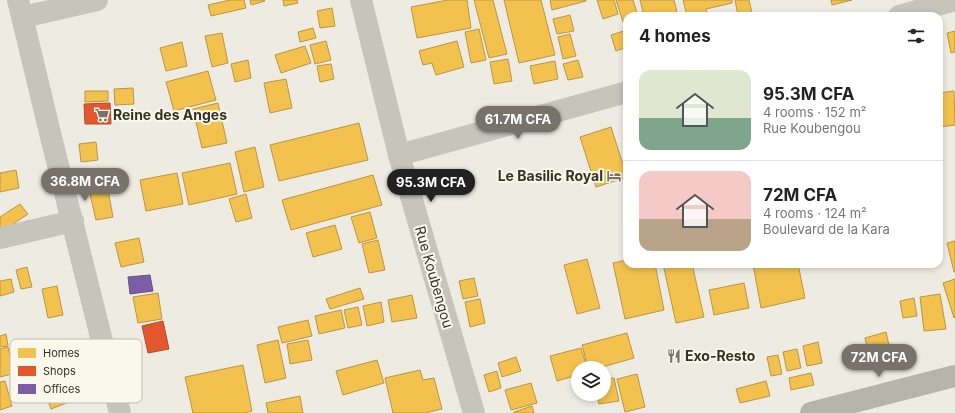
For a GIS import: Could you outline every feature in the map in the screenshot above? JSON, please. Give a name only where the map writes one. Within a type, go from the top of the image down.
[{"type":"main road","points":[[811,413],[955,376]]},
{"type":"street","points":[[97,0],[20,9],[102,339]]},
{"type":"street","name":"Rue Koubengou","points":[[361,0],[399,155],[474,413]]},
{"type":"street","points":[[913,12],[955,0]]},
{"type":"street","points":[[399,155],[623,93]]},
{"type":"street","points":[[0,238],[73,221]]},
{"type":"street","points":[[118,403],[120,413]]},
{"type":"building: Homes","points":[[230,0],[244,0],[246,8],[211,16],[208,5]]},
{"type":"building: Homes","points":[[250,0],[264,0],[265,1],[251,5]]},
{"type":"building: Homes","points":[[283,0],[297,0],[298,3],[284,6]]},
{"type":"building: Homes","points":[[448,0],[467,0],[471,28],[417,38],[411,7]]},
{"type":"building: Homes","points":[[474,0],[493,0],[507,54],[489,58]]},
{"type":"building: Homes","points":[[504,0],[541,0],[555,55],[519,63]]},
{"type":"building: Homes","points":[[550,0],[586,0],[586,1],[552,10]]},
{"type":"building: Homes","points":[[597,0],[614,0],[618,14],[603,19]]},
{"type":"building: Homes","points":[[616,0],[633,0],[637,12],[623,12],[623,22]]},
{"type":"building: Homes","points":[[640,0],[674,0],[677,12],[643,12]]},
{"type":"building: Homes","points":[[683,0],[732,0],[732,3],[706,9],[706,12],[686,12]]},
{"type":"building: Homes","points":[[735,0],[749,0],[752,12],[737,12]]},
{"type":"building: Homes","points":[[831,0],[852,0],[832,5]]},
{"type":"building: Homes","points":[[332,8],[335,26],[320,28],[317,11]]},
{"type":"building: Homes","points":[[570,15],[574,31],[557,34],[553,19]]},
{"type":"building: Homes","points":[[313,28],[316,38],[300,42],[298,32]]},
{"type":"building: Homes","points":[[479,29],[486,60],[471,63],[465,32]]},
{"type":"building: Homes","points":[[623,31],[623,48],[616,51],[611,35]]},
{"type":"building: Homes","points":[[955,31],[955,52],[951,53],[947,33]]},
{"type":"building: Homes","points":[[222,33],[228,63],[212,67],[205,36]]},
{"type":"building: Homes","points":[[570,34],[576,56],[563,59],[558,37]]},
{"type":"building: Homes","points":[[326,41],[331,60],[315,64],[310,45]]},
{"type":"building: Homes","points":[[457,41],[464,67],[436,75],[432,63],[423,65],[419,51]]},
{"type":"building: Homes","points":[[182,42],[187,66],[166,71],[160,48]]},
{"type":"building: Homes","points":[[305,46],[311,63],[281,73],[275,55]]},
{"type":"building: Homes","points":[[508,59],[512,81],[494,84],[490,62]]},
{"type":"building: Homes","points":[[248,60],[251,78],[235,82],[231,64]]},
{"type":"building: Homes","points":[[578,60],[583,77],[568,80],[563,64]]},
{"type":"building: Homes","points":[[555,61],[558,79],[534,84],[530,66]]},
{"type":"building: Homes","points":[[331,64],[334,79],[320,82],[317,66]]},
{"type":"building: Homes","points":[[208,71],[216,100],[174,111],[166,82]]},
{"type":"building: Homes","points":[[286,79],[292,108],[270,113],[264,83]]},
{"type":"building: Homes","points":[[133,88],[134,104],[115,105],[114,89]]},
{"type":"building: Homes","points":[[85,91],[108,91],[108,101],[85,102]]},
{"type":"building: Homes","points":[[954,91],[955,125],[943,126],[943,92]]},
{"type":"building: Homes","points":[[218,103],[227,143],[202,148],[193,109]]},
{"type":"building: Homes","points":[[359,123],[368,160],[279,181],[270,145]]},
{"type":"building: Homes","points":[[611,127],[623,164],[623,178],[596,187],[580,137]]},
{"type":"building: Homes","points":[[96,142],[98,160],[81,162],[79,144]]},
{"type":"building: Homes","points":[[255,147],[264,187],[244,192],[235,152]]},
{"type":"building: Homes","points":[[230,163],[237,194],[189,205],[182,173]]},
{"type":"building: Homes","points":[[16,170],[19,188],[0,192],[0,173]]},
{"type":"building: Homes","points":[[98,173],[100,187],[87,189],[85,175]]},
{"type":"building: Homes","points":[[177,173],[183,204],[146,211],[140,180]]},
{"type":"building: Homes","points":[[373,175],[382,205],[291,230],[282,200]]},
{"type":"building: Homes","points":[[108,190],[113,217],[96,220],[90,194]]},
{"type":"building: Homes","points":[[246,194],[252,218],[236,222],[229,199]]},
{"type":"building: Homes","points":[[20,204],[28,214],[0,233],[0,217]]},
{"type":"building: Homes","points":[[370,212],[377,238],[359,243],[351,217]]},
{"type":"building: Homes","points":[[335,225],[342,249],[313,257],[306,233]]},
{"type":"building: Homes","points":[[139,238],[144,262],[121,267],[115,243]]},
{"type":"building: Homes","points":[[378,240],[385,270],[369,273],[362,244]]},
{"type":"building: Homes","points":[[955,241],[955,272],[954,272],[947,243]]},
{"type":"building: Homes","points":[[587,259],[600,308],[577,314],[564,265]]},
{"type":"building: Homes","points":[[623,261],[623,268],[656,268],[664,310],[625,319],[613,263]]},
{"type":"building: Homes","points":[[27,267],[32,287],[21,289],[16,270]]},
{"type":"building: Homes","points":[[664,268],[693,268],[704,317],[676,323]]},
{"type":"building: Homes","points":[[754,268],[799,268],[805,298],[761,308]]},
{"type":"building: Homes","points":[[474,278],[478,296],[463,299],[459,281]]},
{"type":"building: Homes","points":[[11,279],[14,292],[0,296],[0,281]]},
{"type":"building: Homes","points":[[955,279],[955,317],[954,318],[943,283]]},
{"type":"building: Homes","points":[[744,283],[749,308],[714,315],[709,290]]},
{"type":"building: Homes","points":[[57,286],[63,315],[48,318],[42,289]]},
{"type":"building: Homes","points":[[360,288],[364,299],[330,309],[326,299]]},
{"type":"building: Homes","points":[[158,293],[162,319],[138,323],[133,297]]},
{"type":"building: Homes","points":[[940,294],[946,329],[924,331],[920,297]]},
{"type":"building: Homes","points":[[412,295],[417,318],[392,322],[388,300]]},
{"type":"building: Homes","points":[[914,298],[917,316],[903,318],[900,301]]},
{"type":"building: Homes","points":[[480,299],[485,323],[470,327],[465,302]]},
{"type":"building: Homes","points":[[381,302],[384,322],[367,326],[363,306]]},
{"type":"building: Homes","points":[[358,307],[362,325],[348,328],[344,310]]},
{"type":"building: Homes","points":[[341,310],[345,328],[319,334],[315,316]]},
{"type":"building: Homes","points":[[308,320],[312,336],[282,343],[278,327]]},
{"type":"building: Homes","points":[[886,332],[890,350],[869,356],[865,338]]},
{"type":"building: Homes","points":[[627,333],[634,358],[611,365],[611,361],[586,361],[582,345]]},
{"type":"building: Homes","points":[[6,334],[8,346],[0,347],[0,336]]},
{"type":"building: Homes","points":[[278,340],[286,378],[265,383],[257,345]]},
{"type":"building: Homes","points":[[308,340],[312,360],[290,364],[287,344]]},
{"type":"building: Homes","points":[[818,342],[822,363],[807,366],[803,346]]},
{"type":"building: Homes","points":[[8,347],[10,355],[10,374],[0,377],[0,349]]},
{"type":"building: Homes","points":[[581,348],[585,361],[571,361],[571,377],[557,381],[550,356]]},
{"type":"building: Homes","points":[[797,349],[801,368],[787,371],[783,352]]},
{"type":"building: Homes","points":[[893,353],[897,366],[875,372],[871,358]]},
{"type":"building: Homes","points":[[778,355],[782,374],[771,376],[767,357]]},
{"type":"building: Homes","points":[[516,357],[521,371],[502,377],[498,363]]},
{"type":"building: Homes","points":[[377,360],[384,383],[343,395],[336,371]]},
{"type":"building: Homes","points":[[243,365],[252,411],[244,413],[193,413],[185,377]]},
{"type":"building: Homes","points":[[420,370],[423,380],[434,378],[442,409],[425,413],[393,413],[385,378]]},
{"type":"building: Homes","points":[[497,371],[501,388],[489,392],[484,375]]},
{"type":"building: Homes","points":[[811,373],[814,385],[791,390],[789,378]]},
{"type":"building: Homes","points":[[637,374],[645,407],[625,412],[617,379]]},
{"type":"building: Homes","points":[[611,378],[614,378],[619,401],[599,404],[598,401],[611,401]]},
{"type":"building: Homes","points":[[5,381],[12,406],[0,410],[0,382]]},
{"type":"building: Homes","points":[[766,381],[770,396],[740,403],[736,389]]},
{"type":"building: Homes","points":[[531,383],[537,403],[511,410],[505,390]]},
{"type":"building: Homes","points":[[300,396],[303,413],[268,413],[266,403]]},
{"type":"building: Homes","points":[[49,403],[66,403],[51,409]]},
{"type":"building: Homes","points":[[532,406],[534,413],[514,413],[514,412]]},
{"type":"building: Shops","points":[[110,103],[111,124],[85,124],[84,104]]},
{"type":"building: Shops","points":[[163,321],[169,349],[148,353],[142,326]]},
{"type":"building: Offices","points":[[150,275],[153,291],[130,294],[128,277]]},
{"type":"place","name":"Reine des Anges","points":[[102,115]]},
{"type":"place","name":"Le Basilic Royal","points":[[614,176]]},
{"type":"place","name":"Exo-Resto","points":[[674,356]]}]
